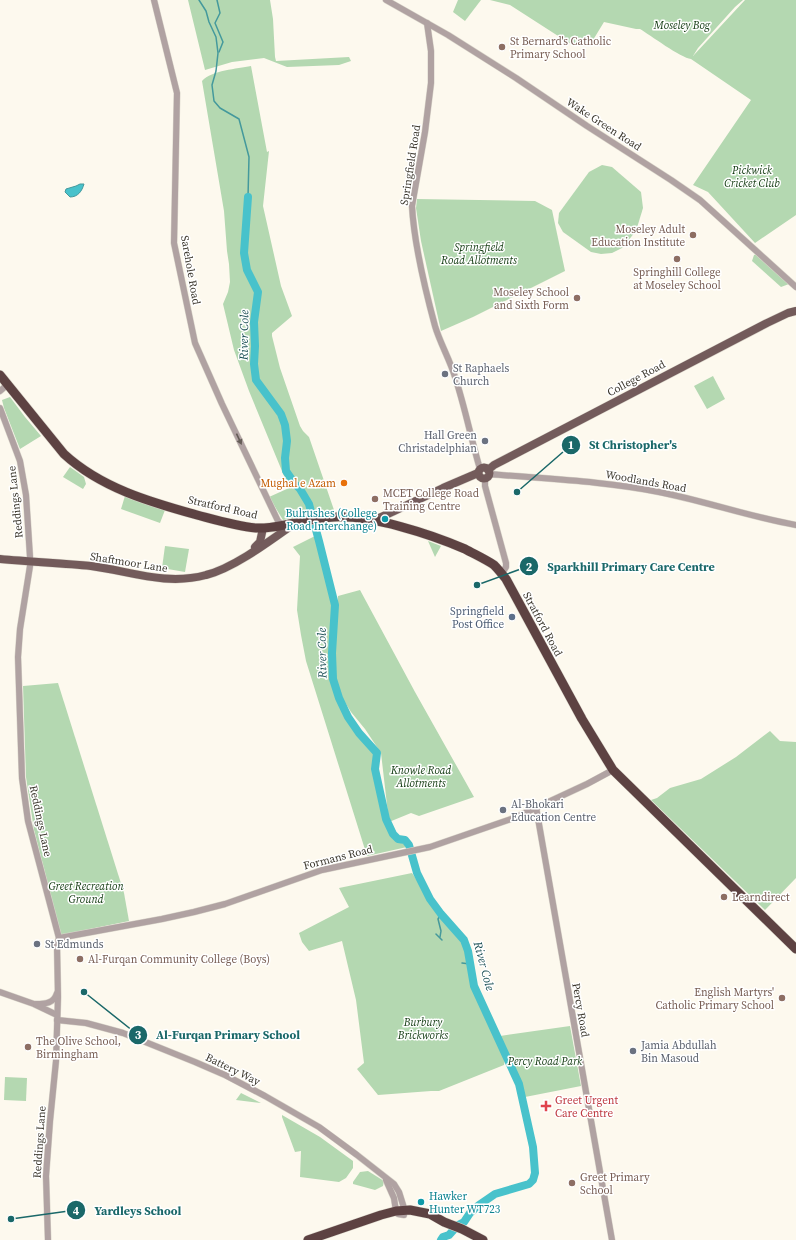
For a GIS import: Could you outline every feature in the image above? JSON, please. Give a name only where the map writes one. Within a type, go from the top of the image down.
[{"type":"highway","name":"Stratford Road","points":[[2,383],[64,454],[73,462],[117,489],[130,494],[229,523],[256,528],[338,517],[368,520],[399,527],[445,541],[477,555],[493,565],[502,573],[508,582],[582,719],[612,770],[796,948]]},
{"type":"highway","points":[[308,1240],[366,1221],[403,1212],[418,1217],[447,1223],[483,1240]]},
{"type":"main road","name":"College Road","points":[[368,520],[379,518],[444,488],[484,473],[494,465],[654,381],[766,323],[796,311]]},
{"type":"main road","name":"Shaftmoor Lane","points":[[0,559],[91,566],[151,578],[172,580],[197,577],[212,573],[232,564],[295,522]]},
{"type":"main road","name":"Shaftmoor Lane","points":[[249,553],[260,542],[264,528]]},
{"type":"street","name":"Sarehole Road","points":[[154,0],[177,94],[174,243],[195,343],[222,404],[278,521],[283,525]]},
{"type":"street","name":"Wake Green Road","points":[[386,0],[427,23],[516,78],[700,200],[796,286]]},
{"type":"street","name":"Springfield Road","points":[[427,23],[431,51],[431,83],[425,132],[412,206],[413,218],[435,327],[456,378],[484,473],[485,486],[506,563],[502,573]]},
{"type":"street","name":"Reddings Lane","points":[[0,408],[20,461],[26,495],[30,562],[20,629],[18,657],[22,778],[28,822],[59,938],[57,945],[58,993],[56,1061],[46,1176],[48,1240]]},
{"type":"street","name":"Woodlands Road","points":[[484,473],[590,482],[637,488],[693,499],[776,522],[796,525]]},
{"type":"street","name":"Formans Road","points":[[59,938],[194,912],[224,904],[322,870],[416,850],[452,840],[514,818],[587,784],[612,770]]},
{"type":"street","name":"Percy Road","points":[[536,807],[612,1240]]},
{"type":"street","points":[[0,992],[34,1004],[57,1017]]},
{"type":"street","points":[[34,1004],[47,1004],[55,999],[58,993]]},
{"type":"street","name":"Battery Way","points":[[57,1017],[86,1022],[108,1028],[195,1062],[236,1081],[307,1120],[394,1184],[399,1192],[404,1208],[403,1212]]},
{"type":"street","points":[[386,1179],[394,1198],[403,1212]]},
{"type":"green space","points":[[188,0],[270,0],[276,61],[349,57],[351,61],[339,65],[287,67],[264,58],[232,62],[205,70]]},
{"type":"green space","points":[[458,0],[481,0],[465,21],[453,12]]},
{"type":"green space","points":[[490,0],[743,0],[698,48],[693,56],[745,0],[796,0],[796,215],[755,243],[708,192],[693,185],[751,100],[691,59],[673,51],[640,29],[604,22],[590,45],[569,43],[510,5]]},
{"type":"green space","points":[[251,66],[267,152],[269,151],[263,206],[281,286],[292,316],[272,333],[272,336],[280,368],[300,426],[309,437],[334,510],[283,520],[269,497],[289,488],[249,391],[234,350],[223,304],[230,282],[229,264],[224,211],[202,81],[206,77],[218,72]]},
{"type":"green space","points":[[602,165],[612,167],[641,192],[643,208],[636,231],[622,248],[612,253],[601,254],[591,252],[563,232],[558,223],[559,213],[589,172]]},
{"type":"green space","name":"Springfield Road Allotments","points":[[417,199],[535,201],[552,210],[565,271],[473,317],[441,331],[421,241],[416,208]]},
{"type":"green space","points":[[757,254],[789,284],[781,287],[752,261],[754,255]]},
{"type":"green space","points":[[713,376],[725,399],[707,409],[694,386]]},
{"type":"green space","points":[[10,397],[41,436],[20,449],[2,400]]},
{"type":"green space","points":[[70,467],[84,477],[86,484],[83,489],[63,477]]},
{"type":"green space","points":[[125,496],[165,510],[160,523],[121,509]]},
{"type":"green space","points":[[317,535],[335,605],[332,653],[333,679],[339,698],[348,717],[359,733],[377,753],[375,769],[386,819],[393,834],[398,839],[405,840],[409,845],[407,847],[367,856],[306,661],[297,610],[300,556],[293,547]]},
{"type":"green space","points":[[428,541],[441,546],[435,557]]},
{"type":"green space","points":[[165,546],[189,549],[185,572],[162,568]]},
{"type":"green space","name":"Knowle Road Allotments","points":[[360,590],[474,797],[419,816],[411,813],[389,822],[381,753],[341,696],[336,678],[335,651],[338,596]]},
{"type":"green space","name":"Greet Recreation Ground","points":[[58,683],[124,893],[129,921],[61,935],[34,830],[26,777],[23,686]]},
{"type":"green space","points":[[770,731],[780,741],[796,742],[796,878],[765,910],[651,800],[657,798],[670,788],[701,779],[736,757]]},
{"type":"green space","name":"Burbury Brickworks","points":[[412,873],[436,909],[463,940],[467,951],[474,986],[505,1059],[504,1065],[439,1091],[378,1095],[357,1069],[364,1063],[356,1000],[342,941],[309,951],[302,942],[299,933],[349,907],[339,888]]},
{"type":"green space","name":"Percy Road Park","points":[[570,1026],[581,1086],[525,1097],[520,1081],[500,1036]]},
{"type":"green space","points":[[5,1077],[27,1078],[26,1101],[4,1100]]},
{"type":"green space","points":[[241,1093],[261,1103],[236,1100]]},
{"type":"green space","points":[[282,1115],[320,1137],[353,1161],[353,1168],[346,1178],[339,1182],[300,1177],[301,1151],[295,1152]]},
{"type":"green space","points":[[368,1171],[384,1181],[383,1186],[375,1190],[353,1184],[360,1172]]},
{"type":"water","points":[[84,184],[81,191],[77,195],[70,197],[65,192],[66,189]]},
{"type":"waterway","name":"River Cole","points":[[199,0],[206,11],[216,37],[218,53],[216,71],[212,85],[214,101],[220,108],[239,119],[249,157],[248,197]]},
{"type":"waterway","points":[[217,0],[220,13],[215,23],[223,42],[219,52]]},
{"type":"waterway","name":"River Cole","points":[[248,197],[244,253],[247,270],[258,292],[254,322],[254,364],[256,380],[281,414],[285,425],[287,441],[285,458],[286,471],[309,504],[319,541],[335,605],[332,653],[333,679],[339,698],[348,717],[359,733],[377,753],[375,769],[386,819],[393,834],[398,839],[405,840],[409,845],[417,873],[430,899],[464,940],[468,951],[474,986],[519,1084],[533,1147],[535,1173],[533,1180],[529,1184],[495,1194],[479,1205],[470,1213],[464,1222],[458,1225],[449,1235],[443,1237],[441,1240]]},
{"type":"waterway","points":[[440,937],[441,931],[438,919],[441,914]]},
{"type":"waterway","points":[[436,934],[442,940]]},
{"type":"waterway","points":[[462,963],[470,964]]},
{"type":"place","name":"St Bernard's Catholic Primary School","points":[[502,47]]},
{"type":"place","name":"Moseley Adult Education Institute","points":[[693,235]]},
{"type":"place","name":"Springhill College at Moseley School","points":[[677,259]]},
{"type":"place","name":"Moseley School and Sixth Form","points":[[577,298]]},
{"type":"place","name":"St Raphaels Church","points":[[445,374]]},
{"type":"place","name":"Hall Green Christadelphian","points":[[485,441]]},
{"type":"place","name":"Mughal e Azam","points":[[344,483]]},
{"type":"place","name":"St Christopher's","points":[[517,492]]},
{"type":"place","name":"MCET College Road Training Centre","points":[[375,499]]},
{"type":"place","name":"Bulrushes (College Road Interchange)","points":[[385,519]]},
{"type":"place","name":"Sparkhill Primary Care Centre","points":[[477,585]]},
{"type":"place","name":"Springfield Post Office","points":[[512,617]]},
{"type":"place","name":"Al-Bhokari Education Centre","points":[[503,810]]},
{"type":"place","name":"Learndirect","points":[[724,897]]},
{"type":"place","name":"St Edmunds","points":[[37,944]]},
{"type":"place","name":"Al-Furqan Community College (Boys)","points":[[80,959]]},
{"type":"place","name":"Al-Furqan Primary School","points":[[84,992]]},
{"type":"place","name":"English Martyrs' Catholic Primary School","points":[[782,998]]},
{"type":"place","name":"The Olive School, Birmingham","points":[[28,1047]]},
{"type":"place","name":"Jamia Abdullah Bin Masoud","points":[[633,1051]]},
{"type":"place","name":"Greet Urgent Care Centre","points":[[546,1106]]},
{"type":"place","name":"Greet Primary School","points":[[572,1183]]},
{"type":"place","name":"Hawker Hunter WT723","points":[[421,1202]]},
{"type":"place","name":"Yardleys School","points":[[11,1219]]},
{"type":"park label","name":"Moseley Bog","points":[[682,25]]},
{"type":"park label","name":"Pickwick Cricket Club","points":[[752,176]]}]
